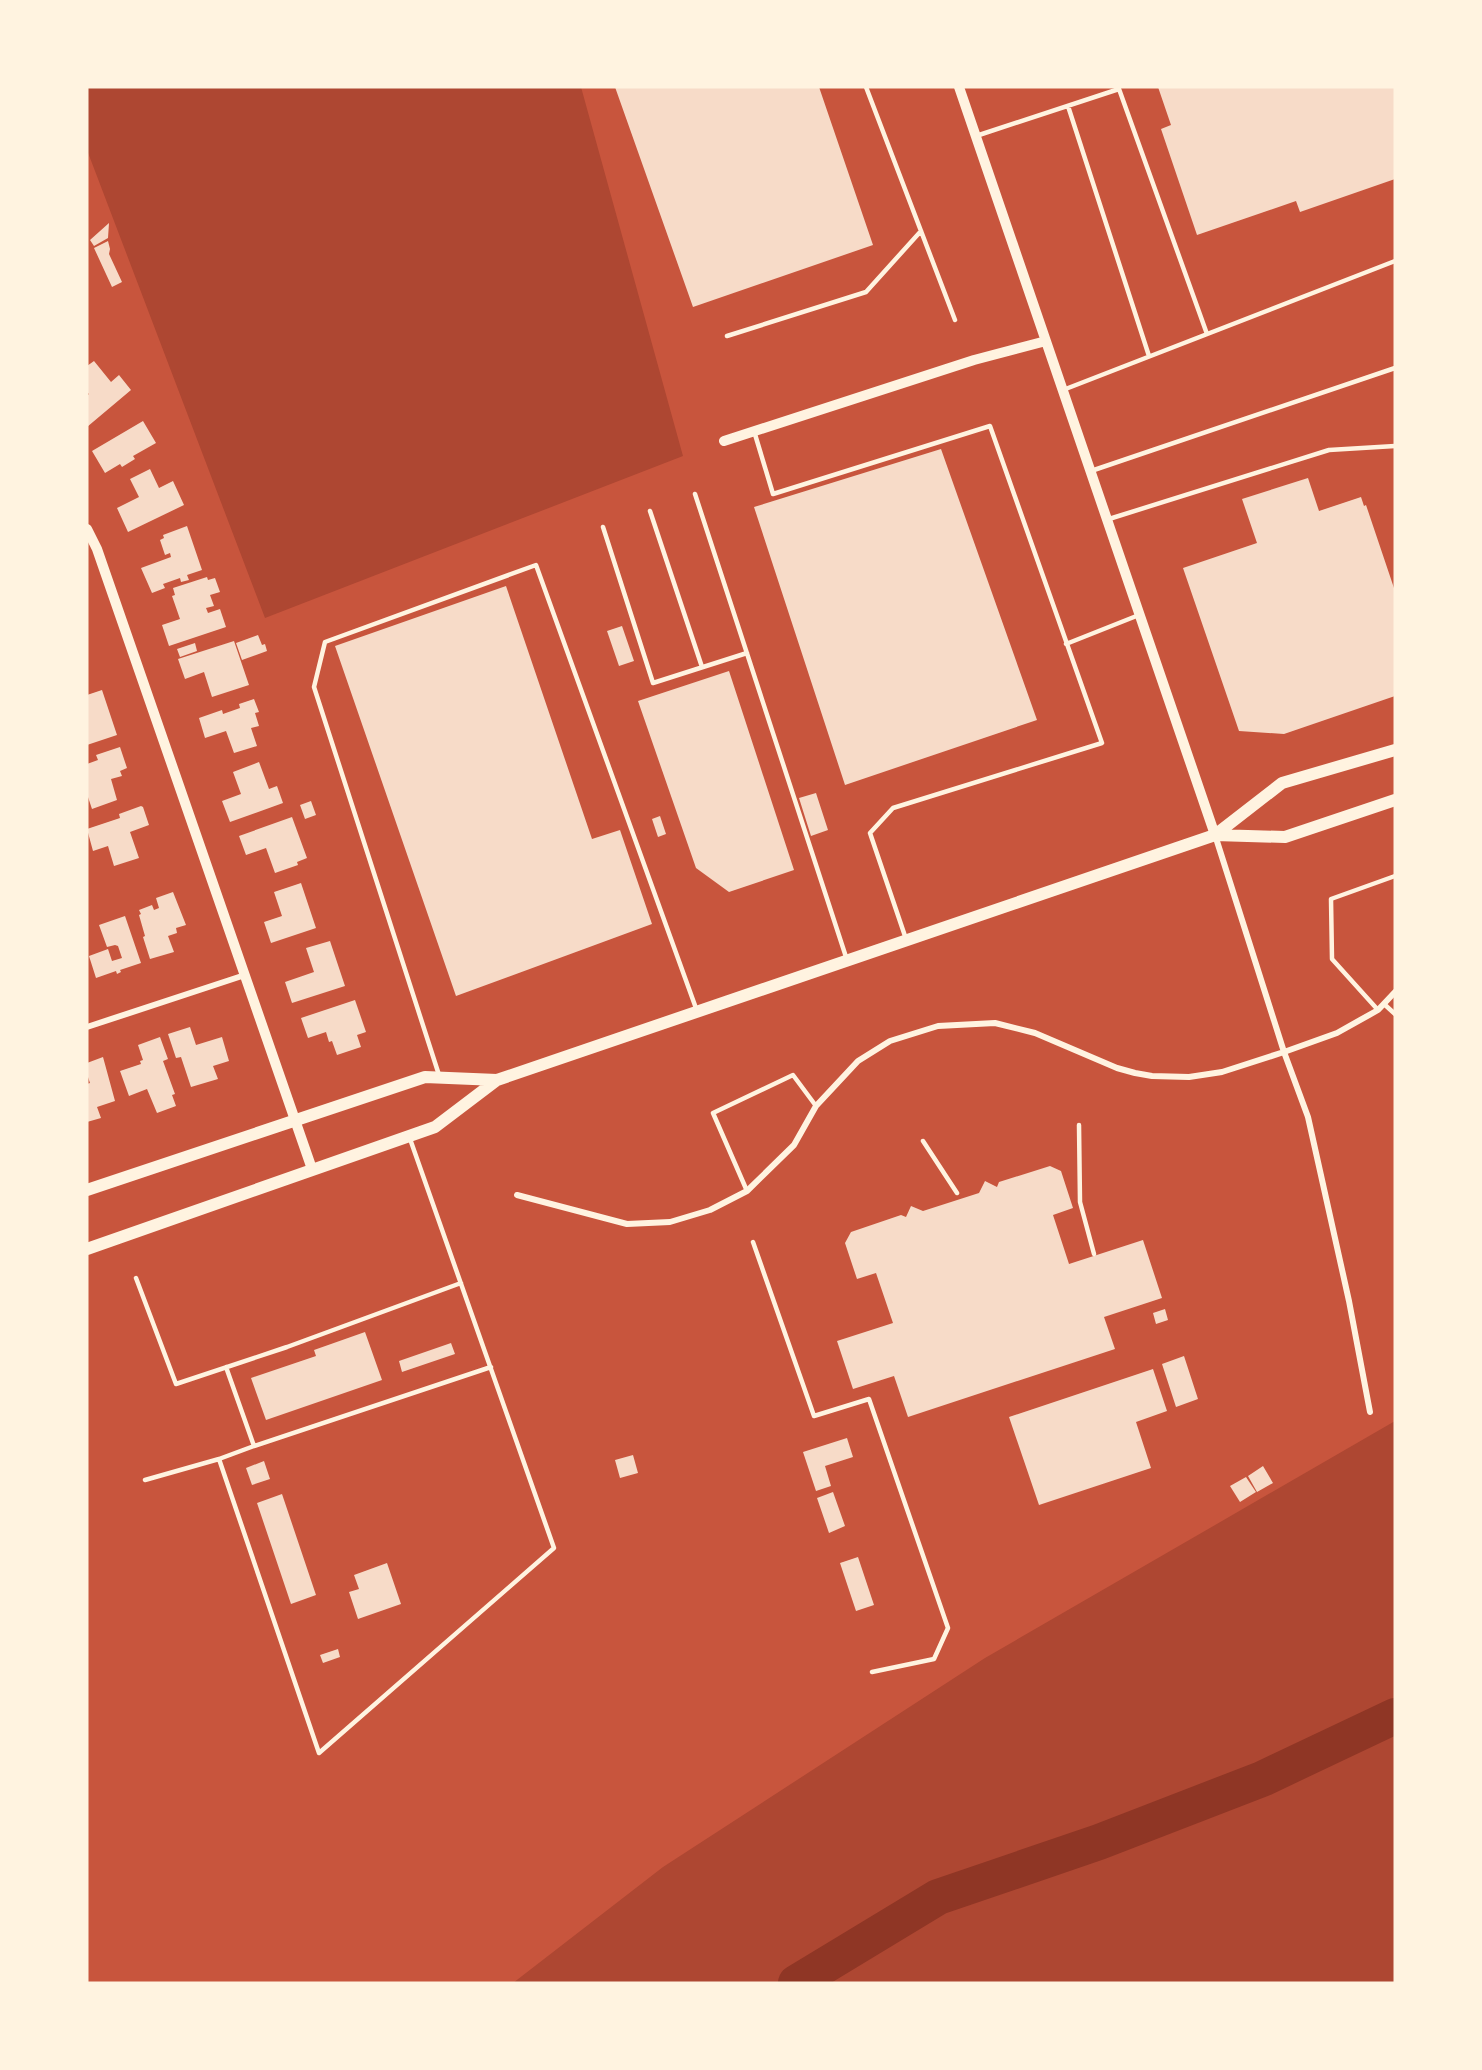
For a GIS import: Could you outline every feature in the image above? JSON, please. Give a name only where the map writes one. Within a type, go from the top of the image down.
[{"type":"main road","points":[[87,1249],[435,1127],[497,1080],[1215,835],[1282,783],[1395,750]]},
{"type":"main road","points":[[1215,835],[1285,837],[1395,800]]},
{"type":"main road","points":[[87,1190],[424,1077],[497,1080]]},
{"type":"street","points":[[959,87],[1215,835],[1284,1052],[1308,1117],[1349,1301],[1370,1412]]},
{"type":"street","points":[[724,441],[974,360],[1046,341]]},
{"type":"street","points":[[87,529],[97,549],[312,1169]]},
{"type":"street","points":[[87,1027],[245,975]]},
{"type":"street","points":[[517,1195],[627,1224],[670,1222],[710,1210],[747,1191],[794,1145],[816,1106],[858,1061],[890,1041],[938,1026],[994,1023],[1035,1033],[1117,1068],[1152,1076],[1189,1077],[1206,1075],[1284,1052],[1337,1033],[1378,1010],[1395,992]]},
{"type":"lane","points":[[866,87],[955,320]]},
{"type":"lane","points":[[976,136],[1119,89],[1207,334]]},
{"type":"lane","points":[[1068,106],[1149,357]]},
{"type":"lane","points":[[727,336],[866,292],[921,231]]},
{"type":"lane","points":[[1063,390],[1395,261]]},
{"type":"lane","points":[[1091,471],[1395,368]]},
{"type":"lane","points":[[754,431],[773,494],[990,426],[1101,743],[893,808],[870,833],[906,939]]},
{"type":"lane","points":[[1107,520],[1329,450],[1395,447]]},
{"type":"lane","points":[[695,494],[847,960]]},
{"type":"lane","points":[[650,511],[702,667]]},
{"type":"lane","points":[[603,527],[653,683],[747,653]]},
{"type":"lane","points":[[440,1077],[314,687],[325,642],[536,565],[698,1011]]},
{"type":"lane","points":[[1066,644],[1140,615]]},
{"type":"lane","points":[[1378,1010],[1332,959],[1331,899],[1395,876]]},
{"type":"lane","points":[[1384,1004],[1395,1014]]},
{"type":"lane","points":[[747,1191],[713,1113],[792,1075],[816,1106]]},
{"type":"lane","points":[[1079,1125],[1080,1202],[1094,1254]]},
{"type":"lane","points":[[219,1459],[319,1753],[554,1548],[409,1136]]},
{"type":"lane","points":[[923,1141],[957,1193]]},
{"type":"lane","points":[[753,1242],[814,1416],[869,1399],[948,1628],[934,1659],[872,1672]]},
{"type":"lane","points":[[136,1278],[176,1384],[287,1347],[461,1283]]},
{"type":"lane","points":[[226,1367],[254,1446]]},
{"type":"lane","points":[[145,1480],[219,1459],[491,1367]]},
{"type":"shaded area","points":[[87,87],[581,87],[683,456],[265,618],[87,150]]},
{"type":"shaded area","points":[[1395,1421],[1395,1983],[513,1983],[663,1867],[985,1658]]},
{"type":"building","points":[[615,87],[819,87],[873,245],[693,307]]},
{"type":"building","points":[[1158,87],[1395,87],[1395,179],[1300,212],[1296,201],[1197,235],[1161,129],[1171,125]]},
{"type":"building","points":[[109,223],[108,238],[94,246],[90,240]]},
{"type":"building","points":[[108,241],[109,254],[122,282],[112,287],[94,248]]},
{"type":"building","points":[[94,361],[111,382],[119,375],[131,390],[87,427],[87,396],[89,394],[87,392],[87,366]]},
{"type":"building","points":[[143,421],[156,443],[133,456],[135,459],[122,467],[120,464],[105,473],[92,451]]},
{"type":"building","points":[[941,449],[1037,720],[845,785],[754,507]]},
{"type":"building","points":[[150,469],[159,488],[173,481],[184,505],[128,532],[117,508],[139,497],[130,479]]},
{"type":"building","points":[[1308,478],[1319,511],[1361,497],[1364,506],[1366,505],[1395,591],[1395,696],[1284,734],[1239,731],[1183,568],[1257,543],[1242,499]]},
{"type":"building","points":[[187,526],[202,570],[187,575],[189,580],[181,582],[180,578],[163,584],[165,588],[152,593],[141,568],[171,557],[170,553],[165,555],[160,540],[164,538],[163,535]]},
{"type":"building","points":[[207,577],[208,580],[215,578],[220,592],[210,595],[214,606],[206,608],[208,613],[220,609],[226,627],[169,646],[162,625],[180,619],[172,596],[175,595],[173,588]]},
{"type":"building","points":[[506,586],[592,839],[620,830],[652,924],[456,996],[335,646]]},
{"type":"building","points":[[622,626],[634,661],[619,666],[607,631]]},
{"type":"building","points":[[258,635],[267,651],[242,660],[236,643]]},
{"type":"building","points":[[234,641],[249,685],[212,697],[204,672],[185,679],[178,659]]},
{"type":"building","points":[[195,643],[197,651],[180,657],[177,649]]},
{"type":"building","points":[[729,671],[794,870],[729,892],[696,868],[638,701]]},
{"type":"building","points":[[102,690],[117,735],[87,745],[87,695]]},
{"type":"building","points":[[254,699],[259,712],[255,713],[259,726],[251,728],[257,746],[234,753],[226,731],[205,738],[199,718],[222,710],[223,714],[240,708],[239,704]]},
{"type":"building","points":[[120,747],[127,768],[120,771],[122,776],[111,779],[117,800],[92,809],[87,794],[87,764],[98,760],[96,755]]},
{"type":"building","points":[[259,762],[269,789],[277,786],[283,803],[230,822],[222,801],[241,794],[233,772]]},
{"type":"building","points":[[816,793],[828,830],[811,836],[799,798]]},
{"type":"building","points":[[311,801],[316,815],[305,819],[300,805]]},
{"type":"building","points":[[141,806],[149,825],[130,832],[139,858],[114,866],[108,846],[93,851],[87,829],[120,818],[119,814]]},
{"type":"building","points":[[660,816],[666,834],[658,837],[652,819]]},
{"type":"building","points":[[292,817],[307,858],[297,862],[298,865],[275,873],[266,848],[246,855],[239,836]]},
{"type":"building","points":[[301,883],[316,928],[271,943],[264,922],[282,916],[274,892]]},
{"type":"building","points":[[173,892],[186,925],[176,928],[177,933],[168,936],[174,952],[150,959],[143,937],[145,936],[139,910],[152,905],[154,910],[159,908],[156,898]]},
{"type":"building","points":[[125,916],[141,963],[120,970],[121,972],[117,974],[116,971],[96,978],[89,956],[108,949],[112,961],[122,958],[118,946],[107,947],[99,925]]},
{"type":"building","points":[[330,941],[345,986],[292,1003],[285,982],[314,972],[306,948]]},
{"type":"building","points":[[355,1000],[366,1032],[357,1035],[361,1047],[337,1055],[326,1032],[308,1038],[301,1018]]},
{"type":"building","points":[[190,1027],[196,1045],[222,1037],[229,1061],[213,1066],[218,1079],[191,1087],[181,1057],[176,1058],[168,1034]]},
{"type":"building","points":[[160,1037],[168,1059],[163,1061],[175,1094],[172,1095],[176,1106],[157,1113],[147,1089],[129,1096],[120,1071],[141,1064],[140,1061],[143,1060],[138,1045]]},
{"type":"building","points":[[103,1057],[115,1101],[97,1107],[101,1118],[87,1122],[87,1084],[90,1083],[87,1063]]},
{"type":"building","points":[[1050,1166],[1061,1171],[1073,1208],[1053,1215],[1069,1264],[1143,1240],[1162,1298],[1104,1317],[1115,1349],[908,1417],[894,1376],[853,1389],[837,1341],[893,1323],[876,1273],[857,1279],[845,1243],[851,1232],[901,1215],[906,1217],[911,1206],[923,1211],[979,1193],[985,1181],[997,1187],[999,1182]]},
{"type":"building","points":[[1165,1309],[1168,1320],[1156,1324],[1153,1313]]},
{"type":"building","points":[[365,1332],[382,1380],[266,1420],[251,1378],[316,1356],[314,1350]]},
{"type":"building","points":[[451,1343],[455,1354],[402,1372],[399,1361]]},
{"type":"building","points":[[1184,1356],[1198,1399],[1176,1407],[1162,1364]]},
{"type":"building","points":[[1153,1369],[1167,1411],[1136,1422],[1151,1468],[1039,1505],[1009,1417]]},
{"type":"building","points":[[847,1438],[853,1457],[825,1466],[831,1486],[816,1491],[803,1452]]},
{"type":"building","points":[[633,1455],[638,1473],[620,1478],[615,1460]]},
{"type":"building","points":[[264,1461],[270,1479],[252,1485],[246,1468]]},
{"type":"building","points":[[1263,1466],[1273,1483],[1257,1492],[1248,1476]]},
{"type":"building","points":[[1246,1477],[1256,1492],[1240,1502],[1230,1486]]},
{"type":"building","points":[[833,1492],[845,1526],[829,1533],[817,1498]]},
{"type":"building","points":[[282,1494],[316,1595],[291,1604],[257,1503]]},
{"type":"building","points":[[858,1557],[874,1605],[856,1611],[840,1563]]},
{"type":"building","points":[[387,1563],[401,1604],[358,1619],[349,1592],[359,1589],[354,1575]]},
{"type":"building","points":[[338,1649],[340,1657],[323,1663],[320,1655]]},
{"type":"waterway","points":[[796,1983],[938,1897],[1099,1842],[1262,1779],[1395,1716]]}]
